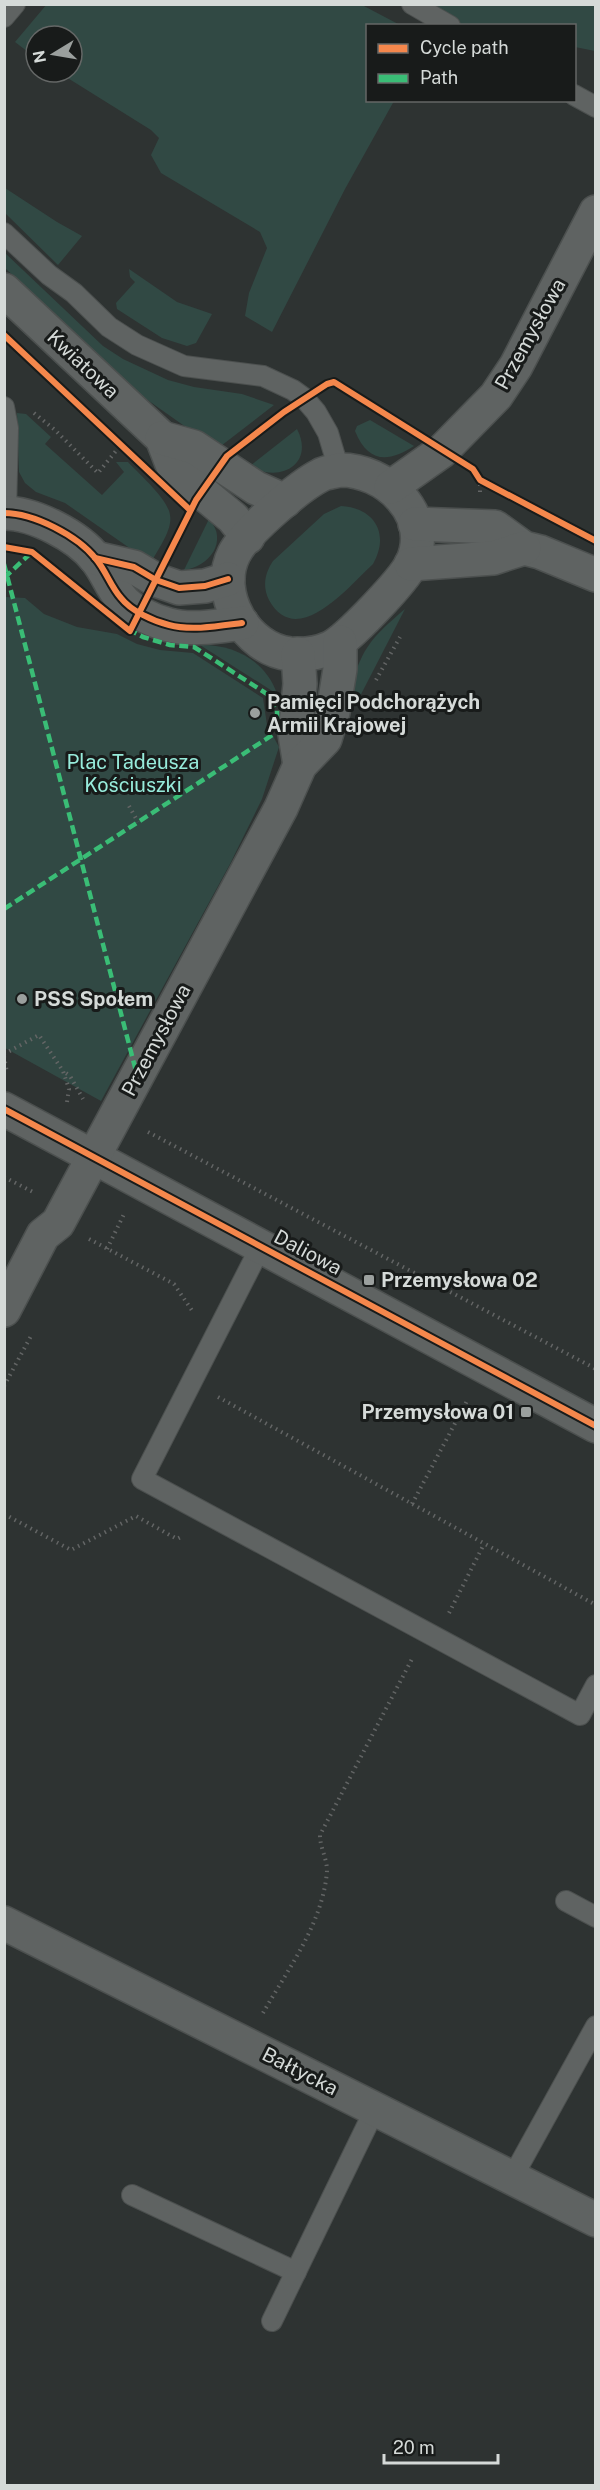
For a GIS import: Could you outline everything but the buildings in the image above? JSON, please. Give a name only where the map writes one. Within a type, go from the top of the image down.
[{"type":"street","name":"Przemysłowa","points":[[391,487],[442,451],[496,396],[516,366],[596,212]]},
{"type":"street","name":"Kwiatowa","points":[[4,290],[162,438],[174,469],[233,518],[248,537]]},
{"type":"street","name":"Kwiatowa","points":[[162,438],[194,447],[256,488],[285,501]]},
{"type":"street","points":[[339,470],[366,474],[391,487],[404,501],[415,524],[416,551],[411,564],[389,592],[340,642],[323,651],[290,654],[270,647],[259,640],[242,623],[234,610],[228,579],[234,555],[248,537],[285,501],[321,475],[339,470]]},
{"type":"street","points":[[5,513],[33,517],[72,539],[95,558],[122,599],[140,613],[159,622],[182,627],[242,623]]},
{"type":"street","points":[[415,524],[495,527],[524,548],[540,552],[596,575]]},
{"type":"street","points":[[411,564],[493,558],[524,548]]},
{"type":"street","points":[[95,558],[134,567],[156,580],[179,588],[205,586],[228,579]]},
{"type":"street","name":"Przemysłowa","points":[[4,1310],[43,1235],[58,1223],[281,808],[300,765],[325,739],[340,669],[340,642]]},
{"type":"street","points":[[298,654],[300,684],[295,734],[300,765]]},
{"type":"street","name":"Daliowa","points":[[4,1109],[596,1426]]},
{"type":"street","name":"Bałtycka","points":[[4,1923],[596,2220]]},
{"type":"lane","points":[[4,17],[15,4]]},
{"type":"lane","points":[[412,4],[447,24]]},
{"type":"lane","points":[[576,96],[596,107]]},
{"type":"lane","points":[[4,233],[49,275],[74,293],[109,327],[137,345],[184,366],[263,376],[293,390],[304,398],[324,426],[339,470]]},
{"type":"lane","points":[[5,409],[8,428],[5,513]]},
{"type":"lane","points":[[261,1246],[142,1479],[580,1715],[596,1685]]},
{"type":"lane","points":[[566,1901],[596,1917]]},
{"type":"lane","points":[[512,2178],[596,2026]]},
{"type":"lane","points":[[272,2321],[375,2109]]},
{"type":"lane","points":[[132,2195],[296,2272]]},
{"type":"path","points":[[5,409],[27,409],[37,414],[98,473],[122,444]]},
{"type":"path","points":[[480,480],[491,485]]},
{"type":"path","points":[[374,684],[403,633]]},
{"type":"path","points":[[129,806],[138,822]]},
{"type":"path","points":[[4,1054],[39,1035],[63,1071]]},
{"type":"path","points":[[141,1125],[146,1132],[596,1369]]},
{"type":"path","points":[[107,1248],[127,1208]]},
{"type":"path","points":[[83,1236],[174,1284],[212,1342]]},
{"type":"path","points":[[4,1386],[36,1326]]},
{"type":"path","points":[[412,1504],[486,1366]]},
{"type":"path","points":[[191,1383],[596,1605]]},
{"type":"path","points":[[4,1514],[71,1550],[136,1516],[177,1539],[192,1533]]},
{"type":"path","points":[[262,2015],[317,1916],[327,1870],[320,1845],[320,1835],[419,1646],[429,1651],[484,1544]]},
{"type":"green space","points":[[47,4],[362,5],[398,24],[366,24],[366,102],[393,102],[345,189],[272,332],[245,316],[249,293],[267,248],[260,232],[161,173],[151,155],[159,138],[151,130],[77,84],[84,84],[84,24],[30,24]]},
{"type":"green space","points":[[413,5],[595,5],[595,51],[576,47],[576,24],[459,24],[446,22]]},
{"type":"green space","points":[[24,31],[24,49],[15,42]]},
{"type":"green space","points":[[5,188],[82,236],[58,265],[5,213]]},
{"type":"green space","points":[[4,252],[103,346],[123,359],[168,380],[194,387],[242,394],[274,405],[217,449],[139,394],[5,268]]},
{"type":"green space","points":[[129,269],[177,302],[212,314],[196,343],[187,346],[162,338],[117,309],[116,303],[135,282],[130,277]]},
{"type":"green space","points":[[17,413],[26,414],[51,437],[45,444],[102,495],[124,472],[116,462],[128,462],[152,487],[168,509],[170,521],[167,533],[151,563],[65,503],[36,492],[25,483],[19,472]]},
{"type":"green space","points":[[370,420],[414,446],[405,452],[387,457],[373,454],[360,442],[355,431],[357,426]]},
{"type":"green space","points":[[297,429],[301,441],[301,452],[298,461],[292,467],[273,473],[250,466]]},
{"type":"green space","points":[[341,506],[363,512],[376,524],[380,543],[373,564],[323,609],[308,617],[294,619],[281,614],[269,600],[266,590],[265,580],[270,566],[324,514]]},
{"type":"green space","points":[[209,519],[215,527],[217,536],[213,552],[201,564],[184,570]]},
{"type":"green space","name":"Plac Tadeusza Kościuszki","points":[[5,597],[25,598],[44,614],[77,627],[117,634],[137,644],[160,650],[193,653],[263,698],[267,725],[279,747],[262,799],[230,864],[101,1101],[5,1048]]},
{"type":"green space","points":[[405,609],[356,704],[347,701],[356,670],[366,649],[381,631]]},
{"type":"green space","points":[[200,645],[225,648],[247,657],[265,672],[277,694]]},
{"type":"marked path","points":[[4,578],[32,552]]},
{"type":"marked path","points":[[4,564],[137,1075]]},
{"type":"marked path","points":[[4,909],[277,732],[277,709],[267,694],[194,647],[170,645],[143,637],[126,628]]},
{"type":"cycle path","points":[[4,335],[190,510]]},
{"type":"cycle path","points":[[4,547],[32,552],[130,631],[196,500],[227,456],[284,412],[327,384],[334,382],[473,469],[480,480],[596,541]]},
{"type":"cycle path","points":[[4,513],[42,521],[67,534],[96,559],[125,603],[149,618],[186,628],[242,623]]},
{"type":"cycle path","points":[[95,558],[134,567],[156,580],[179,588],[205,586],[228,579]]},
{"type":"cycle path","points":[[4,1109],[596,1426]]},
{"type":"place","name":"Pamięci Podchorążych Armii Krajowej","points":[[255,713]]},
{"type":"place","name":"PSS Społem","points":[[22,999]]},
{"type":"place","name":"Przemysłowa 02","points":[[369,1280]]},
{"type":"place","name":"Przemysłowa 01","points":[[526,1412]]}]
